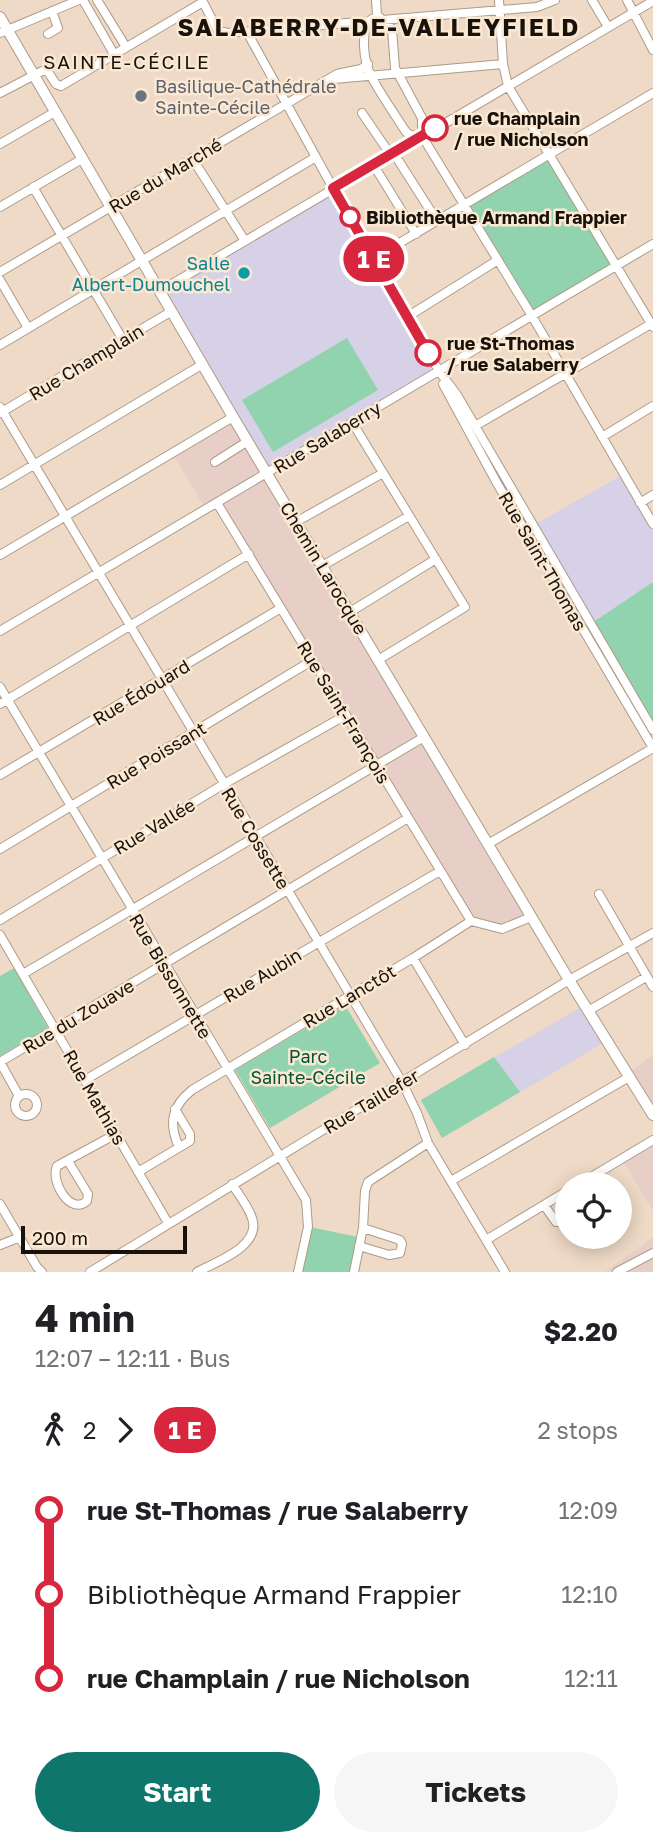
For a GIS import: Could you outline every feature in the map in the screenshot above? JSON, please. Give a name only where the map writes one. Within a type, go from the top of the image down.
[{"type":"main road","name":"Chemin Larocque","points":[[0,17],[4,31],[55,112],[322,566],[531,917],[653,1115]]},
{"type":"street","points":[[4,31],[81,0],[114,54]]},
{"type":"street","points":[[97,0],[126,47]]},
{"type":"street","points":[[376,0],[380,17],[392,29],[395,68],[422,118],[422,136],[532,316],[653,524]]},
{"type":"street","points":[[0,93],[46,69],[56,84],[61,86],[202,1],[221,33],[369,21],[380,17],[500,5],[542,6],[555,0]]},
{"type":"street","points":[[592,0],[608,27]]},
{"type":"street","points":[[627,0],[653,50]]},
{"type":"street","points":[[160,291],[391,153],[653,2]]},
{"type":"street","points":[[475,426],[651,322],[508,86],[503,64],[500,5]]},
{"type":"street","points":[[48,34],[58,28],[52,11]]},
{"type":"street","points":[[369,21],[364,34],[371,75],[406,132],[422,136]]},
{"type":"street","name":"Rue Saint-Thomas","points":[[247,32],[407,317],[475,426],[653,748]]},
{"type":"street","name":"Rue du Marché","points":[[0,272],[286,103],[343,72],[365,68],[368,64]]},
{"type":"street","name":"Rue du Marché","points":[[331,79],[503,64]]},
{"type":"street","points":[[374,258],[653,93]]},
{"type":"street","points":[[0,144],[55,112]]},
{"type":"street","points":[[362,113],[437,221]]},
{"type":"street","points":[[0,345],[316,157]]},
{"type":"street","points":[[192,158],[245,241]]},
{"type":"street","points":[[0,207],[82,159]]},
{"type":"street","points":[[373,164],[416,233]]},
{"type":"street","points":[[33,187],[123,340]]},
{"type":"street","name":"Rue Salaberry","points":[[0,631],[653,244]]},
{"type":"street","points":[[407,317],[498,260]]},
{"type":"street","points":[[0,279],[28,328]]},
{"type":"street","name":"Rue Champlain","points":[[1,411],[172,312]]},
{"type":"street","points":[[0,485],[203,364]]},
{"type":"street","name":"Rue Saint-Thomas","points":[[439,371],[456,410],[587,627],[653,730]]},
{"type":"street","points":[[602,436],[653,406]]},
{"type":"street","name":"Rue Cossette","points":[[1,411],[402,1082],[428,1143],[505,1272]]},
{"type":"street","points":[[0,555],[233,416]]},
{"type":"street","points":[[352,422],[465,607],[378,660]]},
{"type":"street","points":[[215,462],[248,441]]},
{"type":"street","points":[[296,522],[383,473]]},
{"type":"street","points":[[640,503],[653,495]]},
{"type":"street","name":"Rue Saint-François","points":[[217,503],[471,920]]},
{"type":"street","points":[[322,566],[409,516]]},
{"type":"street","points":[[4,702],[248,554]]},
{"type":"street","points":[[350,612],[436,559]]},
{"type":"street","name":"Rue Édouard","points":[[0,775],[281,608]]},
{"type":"street","name":"Rue Poissant","points":[[0,849],[313,660]]},
{"type":"street","name":"Rue Bissonnette","points":[[0,687],[4,702],[39,752],[278,1157],[299,1187],[307,1206],[308,1227],[298,1272]]},
{"type":"street","name":"Rue Vallée","points":[[0,920],[224,784],[346,716]]},
{"type":"street","points":[[23,974],[424,737]]},
{"type":"street","points":[[488,844],[653,748]]},
{"type":"street","name":"Rue du Zouave","points":[[0,1062],[408,818]]},
{"type":"street","name":"Rue Aubin","points":[[85,1080],[440,872]]},
{"type":"street","points":[[599,894],[653,987]]},
{"type":"street","points":[[471,920],[502,929],[531,917]]},
{"type":"street","name":"Rue Lanctôt","points":[[175,1109],[180,1100],[192,1090],[413,958],[471,920]]},
{"type":"street","name":"Rue Taillefer","points":[[90,1272],[569,980],[653,933]]},
{"type":"street","name":"Rue Mathias","points":[[0,935],[168,1223]]},
{"type":"street","points":[[413,958],[465,1045]]},
{"type":"street","points":[[588,1011],[646,977]]},
{"type":"street","points":[[0,1062],[19,1096]]},
{"type":"street","points":[[451,1181],[629,1077]]},
{"type":"street","points":[[175,1109],[176,1139],[179,1147]]},
{"type":"street","points":[[138,1172],[190,1141],[190,1134],[175,1109]]},
{"type":"street","points":[[68,1161],[88,1194],[87,1201],[81,1206],[71,1204],[55,1177],[57,1166],[116,1134]]},
{"type":"street","points":[[599,1172],[653,1140]]},
{"type":"street","points":[[354,1272],[363,1228],[368,1182],[428,1143]]},
{"type":"street","points":[[197,1272],[235,1250],[250,1238],[253,1231],[251,1217],[232,1184]]},
{"type":"street","points":[[486,1240],[555,1198]]},
{"type":"street","points":[[0,1203],[42,1272]]},
{"type":"street","points":[[544,1205],[555,1221]]},
{"type":"street","points":[[359,1246],[389,1255],[400,1252],[402,1244],[363,1228]]},
{"type":"street","points":[[0,1245],[20,1237]]},
{"type":"street","points":[[617,1272],[652,1253]]},
{"type":"shaded area","points":[[333,191],[436,371],[267,470],[161,292]]},
{"type":"shaded area","points":[[232,422],[529,920],[511,929],[477,926],[221,503],[207,511],[173,455]]},
{"type":"shaded area","points":[[622,475],[653,530],[653,582],[592,623],[534,525]]},
{"type":"shaded area","points":[[583,1006],[605,1042],[442,1138],[421,1100]]},
{"type":"shaded area","points":[[653,1055],[653,1123],[625,1075]]},
{"type":"shaded area","points":[[653,1135],[653,1211],[632,1172],[619,1154]]},
{"type":"shaded area","points":[[653,1237],[653,1272],[605,1272]]},
{"type":"green space","points":[[549,155],[616,266],[532,316],[464,205]]},
{"type":"green space","points":[[347,338],[378,390],[273,452],[242,400]]},
{"type":"green space","points":[[653,582],[653,726],[592,623]]},
{"type":"green space","points":[[14,968],[48,1028],[0,1056],[0,976]]},
{"type":"green space","name":"Parc Sainte-Cécile","points":[[345,1005],[380,1063],[270,1128],[235,1070]]},
{"type":"green space","points":[[494,1057],[520,1092],[442,1138],[421,1100]]},
{"type":"green space","points":[[310,1227],[358,1237],[351,1272],[301,1272]]},
{"type":"bus line","points":[[428,353],[333,188],[435,128]]},
{"type":"place","name":"Basilique-Cathédrale Sainte-Cécile","points":[[141,96]]},
{"type":"place","name":"rue Champlain / rue Nicholson","points":[[435,128]]},
{"type":"place","name":"Bibliothèque Armand Frappier","points":[[350,217]]},
{"type":"place","name":"Salle Albert-Dumouchel","points":[[244,273]]},
{"type":"place","name":"rue St-Thomas / rue Salaberry","points":[[428,353]]},
{"type":"district","name":"SALABERRY-DE-VALLEYFIELD","points":[[379,26]]},
{"type":"district","name":"SAINTE-CÉCILE","points":[[127,61]]}]
